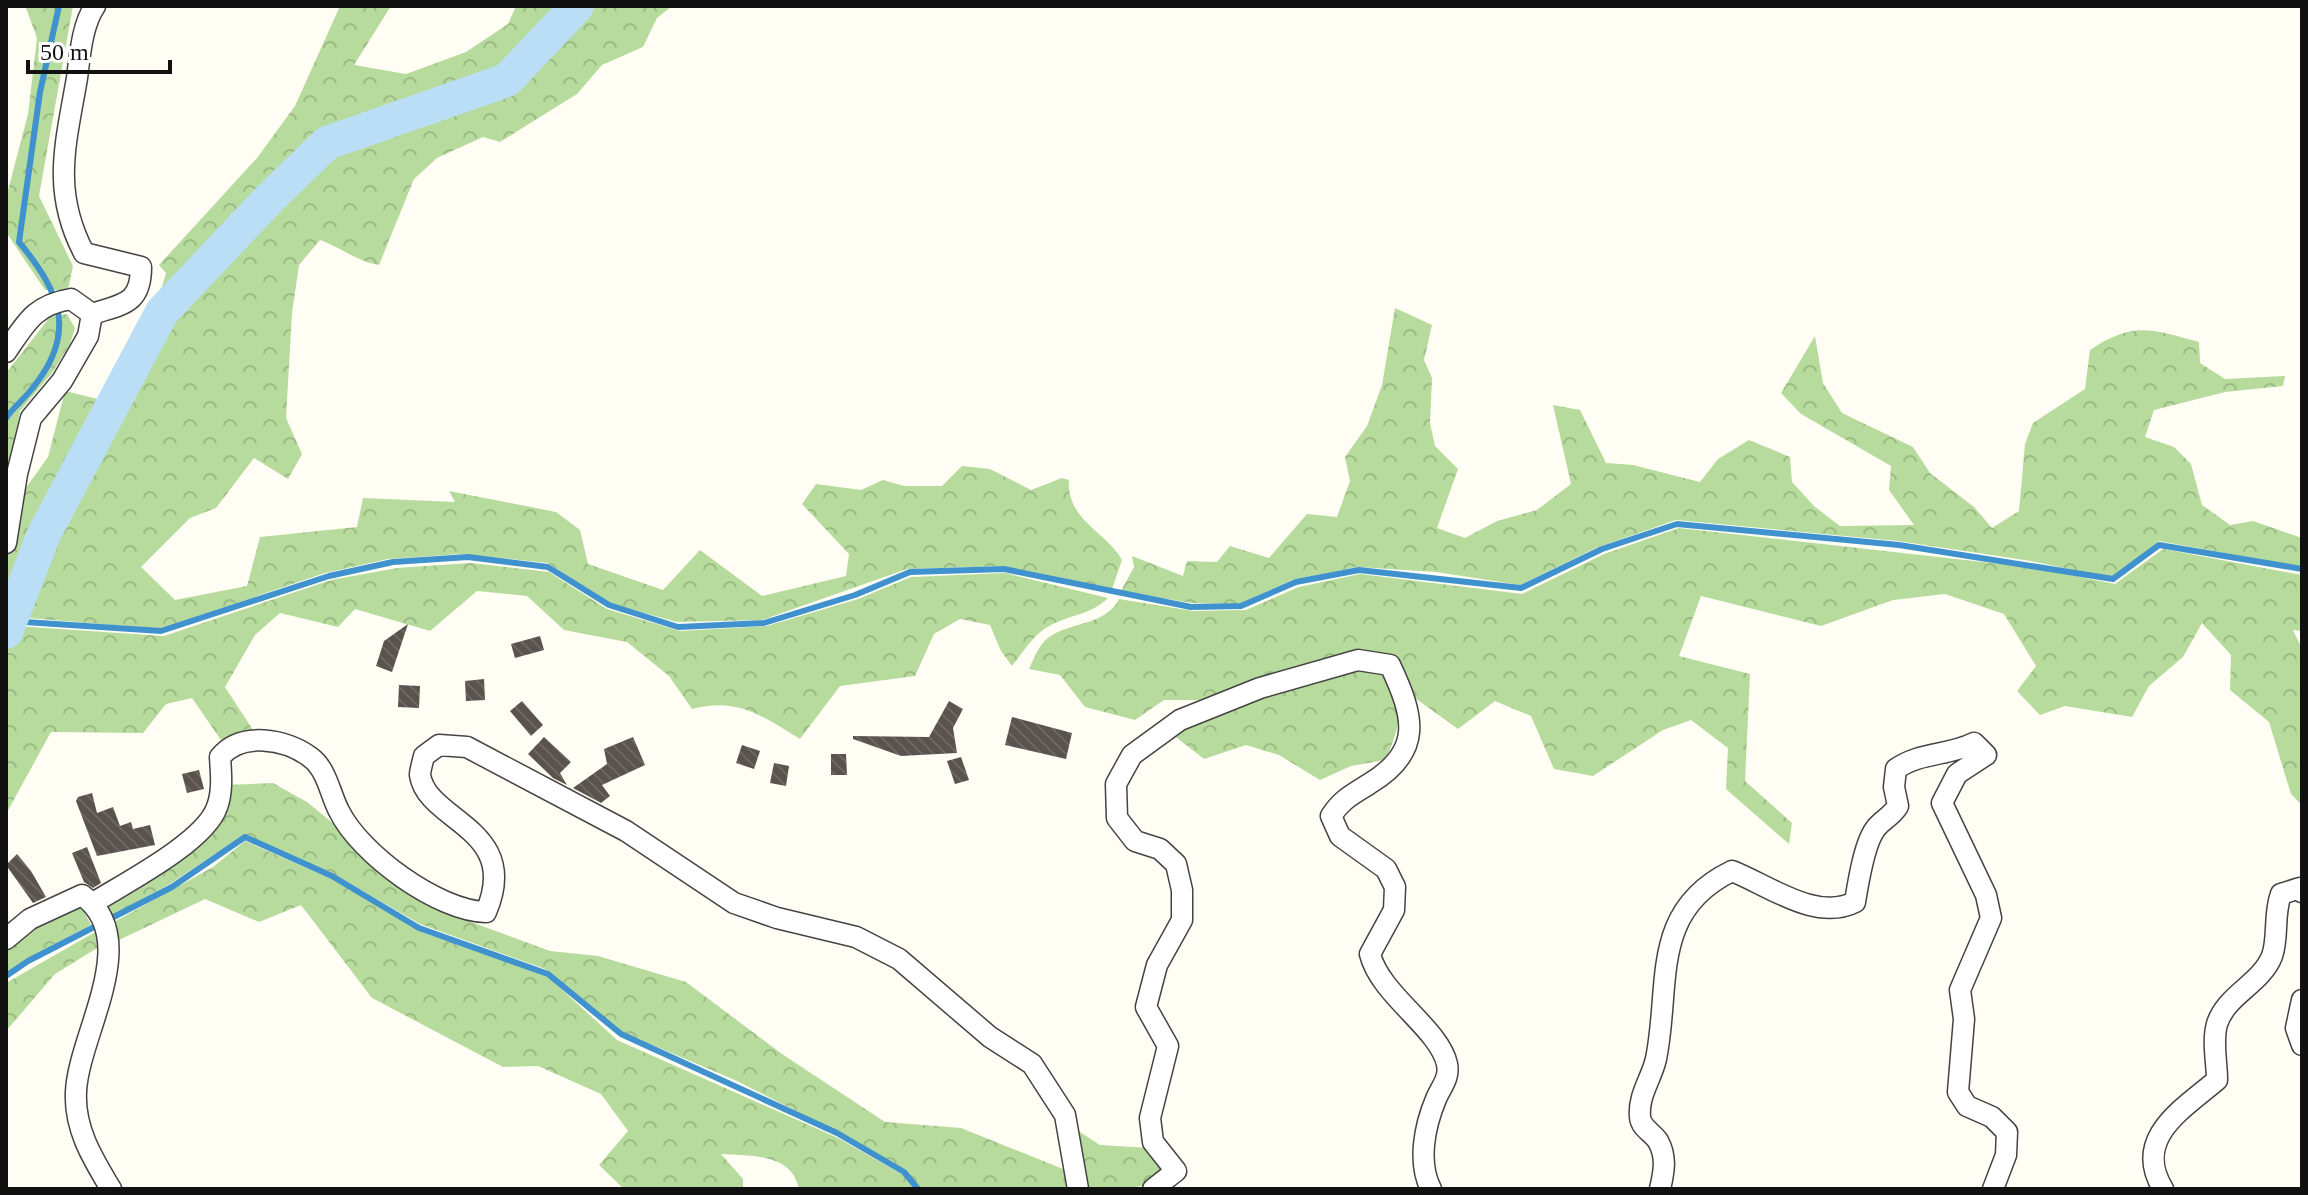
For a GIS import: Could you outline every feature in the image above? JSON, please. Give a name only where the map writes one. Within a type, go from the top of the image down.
[{"type":"street","points":[[92,314],[132,300],[141,285],[141,267],[84,253],[66,212],[62,157],[82,47],[95,6]]},
{"type":"street","points":[[6,352],[30,317],[48,303],[71,299],[92,314]]},
{"type":"street","points":[[6,543],[17,474],[31,418],[62,381],[88,336],[92,314]]},
{"type":"street","points":[[1153,1189],[1176,1171],[1153,1142],[1150,1118],[1168,1046],[1146,1007],[1148,988],[1157,965],[1182,920],[1182,890],[1176,864],[1160,849],[1135,841],[1117,818],[1116,784],[1132,755],[1180,720],[1260,688],[1358,660],[1390,665],[1411,715],[1408,746],[1391,770],[1342,799],[1331,816],[1340,836],[1386,869],[1395,887],[1394,910],[1370,954],[1374,969],[1418,1020],[1447,1061],[1448,1075],[1426,1125],[1424,1152],[1431,1189]]},
{"type":"street","points":[[96,907],[206,826],[217,809],[221,785],[220,757],[229,746],[253,740],[285,744],[313,758],[328,782],[339,812],[373,858],[467,912],[486,912],[492,899],[489,853],[476,834],[433,797],[420,775],[424,756],[439,745],[467,747],[626,831],[734,903],[777,918],[856,937],[899,959],[990,1037],[1032,1064],[1065,1115],[1078,1189]]},
{"type":"street","points":[[1660,1189],[1665,1165],[1658,1141],[1641,1123],[1639,1102],[1655,1060],[1661,984],[1678,919],[1712,881],[1732,871],[1815,906],[1842,909],[1855,902],[1875,829],[1891,817],[1898,806],[1894,787],[1896,769],[1909,759],[1956,752],[1974,743],[1986,755],[1957,774],[1942,803],[1986,895],[1991,918],[1960,990],[1964,1019],[1958,1092],[1967,1106],[1992,1117],[2007,1132],[2006,1155],[1993,1189]]},
{"type":"street","points":[[2163,1189],[2154,1165],[2156,1138],[2173,1114],[2217,1080],[2215,1039],[2218,1021],[2228,1004],[2262,972],[2272,956],[2274,915],[2281,894],[2300,888],[2302,892]]},
{"type":"street","points":[[6,939],[30,919],[82,895],[96,907],[106,935],[108,959],[104,987],[76,1092],[84,1142],[111,1189]]},
{"type":"street","points":[[2302,1000],[2296,1028],[2302,1045]]},
{"type":"green space","points":[[22,6],[73,6],[39,196],[73,266],[68,290],[45,290],[6,232],[6,198],[28,114],[37,38],[26,8]]},
{"type":"green space","points":[[340,6],[391,6],[354,65],[406,74],[466,52],[508,24],[516,6],[568,6],[509,72],[484,85],[324,141],[170,298],[142,337],[38,534],[6,619],[6,564],[20,496],[48,457],[65,391],[98,399],[131,336],[161,290],[166,273],[159,265],[257,158],[295,106]]},
{"type":"green space","points":[[582,6],[672,6],[657,18],[643,47],[602,65],[577,94],[500,142],[483,137],[437,158],[414,179],[379,265],[363,261],[320,240],[299,265],[292,313],[286,418],[302,454],[288,479],[254,458],[216,508],[190,518],[141,567],[175,600],[247,586],[260,537],[357,527],[363,498],[455,502],[449,491],[556,512],[580,530],[588,564],[663,590],[700,550],[762,596],[846,576],[849,554],[802,504],[816,484],[861,490],[883,480],[904,486],[942,486],[962,466],[990,469],[1031,490],[1062,478],[1069,480],[1070,494],[1080,516],[1122,560],[1112,589],[1097,589],[1005,566],[907,569],[762,620],[677,622],[608,603],[548,563],[462,554],[388,559],[325,573],[160,629],[17,617],[48,535],[166,314],[330,146],[511,83]]},
{"type":"green space","points":[[1395,308],[1432,325],[1424,360],[1432,378],[1430,423],[1435,446],[1458,469],[1437,528],[1465,538],[1497,521],[1537,510],[1571,484],[1553,405],[1580,410],[1606,463],[1633,465],[1700,482],[1718,459],[1749,440],[1790,457],[1792,482],[1815,507],[1840,526],[1914,525],[1889,490],[1891,466],[1801,414],[1781,393],[1815,336],[1823,383],[1842,413],[1913,447],[1930,473],[1974,507],[1992,528],[2019,511],[2025,444],[2033,423],[2085,389],[2090,350],[2119,335],[2143,330],[2199,342],[2200,363],[2225,379],[2285,376],[2283,386],[2225,392],[2154,410],[2145,437],[2174,447],[2191,464],[2202,505],[2230,525],[2253,521],[2302,538],[2302,567],[2159,541],[2111,578],[2031,561],[1898,541],[1676,520],[1596,548],[1520,585],[1436,572],[1358,567],[1292,580],[1239,604],[1191,603],[1121,591],[1134,567],[1132,556],[1183,576],[1187,561],[1217,562],[1230,546],[1269,558],[1307,514],[1337,517],[1350,481],[1345,457],[1367,426],[1382,385]]},
{"type":"green space","points":[[67,314],[75,328],[70,344],[52,373],[20,411],[6,490],[6,373],[50,317]]},
{"type":"green space","points":[[1679,528],[2036,568],[2115,584],[2163,549],[2302,575],[2302,631],[2293,630],[2302,649],[2302,805],[2291,794],[2269,722],[2230,690],[2231,655],[2202,623],[2183,657],[2149,686],[2132,717],[2065,706],[2040,715],[2017,691],[2036,666],[2004,614],[1945,594],[1893,600],[1821,626],[1701,596],[1679,656],[1750,674],[1745,781],[1792,823],[1789,844],[1726,789],[1728,748],[1691,720],[1663,730],[1593,776],[1554,769],[1531,716],[1495,701],[1458,729],[1415,698],[1393,661],[1210,700],[1164,700],[1135,720],[1085,707],[1060,675],[1029,669],[1038,649],[1049,637],[1099,618],[1119,599],[1193,611],[1246,610],[1299,587],[1360,574],[1522,594],[1604,554]]},
{"type":"green space","points":[[471,563],[549,572],[607,609],[680,631],[767,626],[858,599],[911,577],[1005,573],[1108,598],[1095,608],[1059,621],[1039,633],[1012,666],[1001,651],[990,625],[960,619],[934,634],[915,676],[840,686],[800,739],[761,716],[736,707],[723,705],[692,709],[669,676],[627,642],[564,630],[527,596],[477,591],[430,631],[355,609],[338,627],[280,613],[255,635],[225,687],[253,730],[221,740],[192,698],[166,704],[143,733],[51,732],[6,814],[6,648],[15,626],[164,636],[331,580],[397,568]]},
{"type":"green space","points":[[1355,666],[1386,679],[1398,701],[1397,729],[1385,760],[1351,766],[1320,780],[1279,755],[1246,745],[1204,759],[1172,734],[1221,707]]},
{"type":"green space","points":[[273,783],[307,802],[463,919],[550,951],[598,956],[686,982],[782,1054],[885,1122],[961,1128],[1073,1173],[1075,1189],[920,1189],[904,1170],[836,1131],[737,1081],[622,1032],[545,969],[420,924],[330,872],[243,835],[170,884],[109,917],[104,903],[179,857],[227,785]]},
{"type":"green space","points":[[245,841],[334,880],[424,933],[547,976],[617,1040],[838,1138],[903,1175],[914,1189],[799,1189],[795,1177],[779,1163],[757,1156],[721,1154],[743,1179],[743,1189],[624,1189],[599,1165],[628,1131],[601,1094],[538,1066],[503,1067],[372,998],[301,905],[259,922],[205,899],[119,940],[114,922],[213,867]]},
{"type":"green space","points":[[81,906],[91,925],[24,960],[6,973],[6,946],[36,925]]},
{"type":"green space","points":[[97,931],[102,945],[55,974],[6,1031],[6,983]]},
{"type":"green space","points":[[1077,1130],[1100,1145],[1150,1148],[1171,1170],[1140,1186],[1082,1189]]},
{"type":"building","points":[[408,624],[392,672],[376,666],[384,641]]},
{"type":"building","points":[[540,636],[544,650],[515,658],[511,644]]},
{"type":"building","points":[[484,679],[485,700],[466,701],[465,681]]},
{"type":"building","points":[[399,685],[420,686],[419,708],[398,707]]},
{"type":"building","points":[[522,701],[543,725],[531,736],[510,711]]},
{"type":"building","points":[[949,701],[963,709],[953,728],[957,753],[901,756],[853,739],[853,736],[929,737]]},
{"type":"building","points":[[1012,717],[1072,733],[1066,759],[1005,745]]},
{"type":"building","points":[[544,737],[571,762],[560,773],[567,785],[553,778],[528,754]]},
{"type":"building","points":[[633,737],[645,765],[602,785],[610,796],[601,803],[573,788],[607,764],[604,749]]},
{"type":"building","points":[[742,745],[760,751],[754,769],[736,763]]},
{"type":"building","points":[[831,754],[846,754],[847,775],[831,775]]},
{"type":"building","points":[[961,757],[969,780],[955,784],[947,761]]},
{"type":"building","points":[[774,763],[789,766],[786,786],[770,783]]},
{"type":"building","points":[[199,770],[204,789],[187,793],[182,774]]},
{"type":"building","points":[[92,793],[97,813],[113,807],[120,826],[131,822],[133,829],[150,825],[155,845],[97,856],[76,801],[78,797]]},
{"type":"building","points":[[87,847],[101,883],[93,888],[84,882],[72,853]]},
{"type":"building","points":[[17,854],[46,897],[33,903],[6,865]]},
{"type":"waterway","points":[[6,418],[46,370],[59,332],[54,296],[19,242],[40,92],[59,6]]},
{"type":"waterway","points":[[6,632],[44,534],[162,312],[327,143],[507,80],[577,6]]},
{"type":"waterway","points":[[10,621],[161,631],[329,576],[393,562],[468,557],[548,567],[609,605],[678,627],[764,623],[855,595],[910,572],[1004,569],[1191,607],[1241,606],[1296,582],[1359,570],[1521,588],[1602,549],[1677,524],[1899,545],[2113,579],[2159,545],[2302,569]]},
{"type":"waterway","points":[[6,976],[28,961],[172,887],[245,837],[332,876],[419,928],[548,974],[621,1034],[837,1133],[904,1172],[918,1189]]}]
